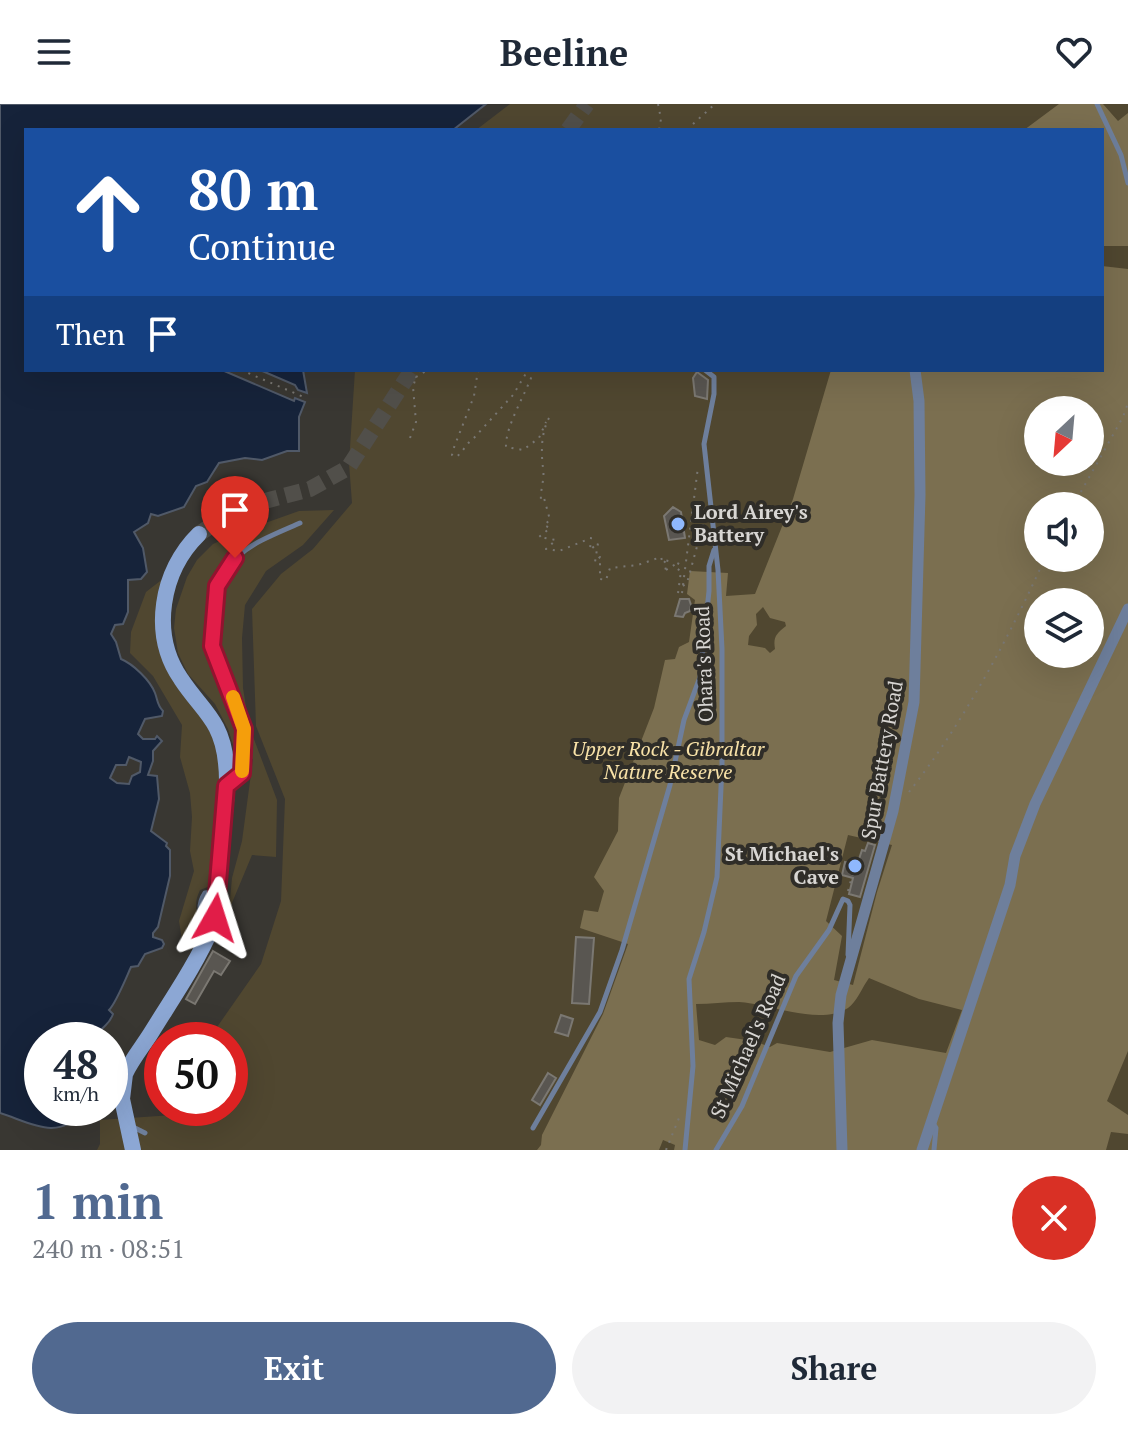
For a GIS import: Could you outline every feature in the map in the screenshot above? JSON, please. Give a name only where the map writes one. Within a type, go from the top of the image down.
[{"type":"main road","points":[[128,1067],[151,1034],[210,931],[218,893],[227,766],[222,739],[207,709],[175,669],[163,627],[163,605],[170,580],[178,561],[199,534]]},
{"type":"main road","points":[[128,1125],[133,1150]]},
{"type":"street","name":"Spur Battery Road","points":[[842,1150],[838,1023],[841,995],[890,825],[914,702],[920,495],[919,401],[915,372]]},
{"type":"street","points":[[922,1150],[1010,885],[1015,856],[1035,804],[1128,609]]},
{"type":"lane","points":[[1097,104],[1121,155],[1128,183]]},
{"type":"lane","name":"Ohara's Road","points":[[685,1150],[693,1066],[689,979],[714,891],[719,838],[722,649],[718,570],[704,444],[714,394],[714,377],[708,372]]},
{"type":"lane","points":[[226,786],[242,773],[244,729],[212,646],[217,586],[235,558],[258,541],[300,523]]},
{"type":"lane","points":[[533,1128],[600,1012],[622,950],[670,785],[684,720],[700,677],[709,566],[714,549]]},
{"type":"lane","name":"St Michael's Road","points":[[716,1150],[742,1106],[796,976],[829,930],[841,900],[845,900]]},
{"type":"lane","points":[[845,900],[850,903],[847,973]]},
{"type":"lane","points":[[931,1118],[936,1128],[934,1150]]},
{"type":"lane","points":[[128,1125],[145,1133]]},
{"type":"path","points":[[658,104],[659,128]]},
{"type":"path","points":[[693,124],[715,104]]},
{"type":"path","points":[[246,372],[306,398]]},
{"type":"path","points":[[410,438],[416,422],[413,387],[419,372]]},
{"type":"path","points":[[416,377],[425,372]]},
{"type":"path","points":[[478,372],[474,396],[453,450],[455,457],[513,395],[527,372]]},
{"type":"path","points":[[533,372],[505,442],[506,447],[523,450],[539,438],[549,418],[541,446],[544,471],[540,495],[541,500],[544,498],[546,502],[550,520],[544,525],[550,528],[539,537],[556,540],[546,549],[559,551],[591,538],[590,550],[598,543],[595,562],[600,557],[600,579],[606,580],[610,568],[638,565],[661,557],[663,564],[668,558],[665,571],[679,562],[676,568],[681,571],[678,593],[682,593],[694,490],[704,444]]},
{"type":"path","points":[[1081,492],[1128,403]]},
{"type":"path","points":[[683,586],[687,583],[710,505]]},
{"type":"path","points":[[909,792],[964,712],[1038,572]]},
{"type":"path","points":[[845,900],[855,866]]},
{"type":"path","points":[[666,1150],[681,1112]]},
{"type":"green space","name":"Upper Rock - Gibraltar Nature Reserve","points":[[510,104],[1128,104],[1128,1150],[97,1150],[100,1126],[128,1126],[128,1118],[144,1117],[144,1126],[248,1126],[248,1022],[221,1022],[261,964],[281,901],[285,799],[256,726],[252,609],[281,574],[313,549],[352,503],[349,463],[355,372],[1104,372],[1104,128],[479,128]]},
{"type":"green space","points":[[1059,104],[1103,104],[1118,121],[1128,113],[1128,246],[1104,246],[1104,128],[1027,128]]},
{"type":"green space","points":[[1104,266],[1128,269],[1128,1051],[1107,1101],[1128,1115],[1128,1134],[1111,1132],[1106,1150],[674,1150],[675,1145],[663,1140],[659,1150],[537,1150],[603,1014],[628,944],[580,928],[584,910],[598,912],[604,891],[594,877],[618,831],[619,798],[654,708],[665,660],[675,659],[679,647],[689,642],[695,600],[687,594],[690,571],[728,573],[726,596],[755,594],[793,499],[830,372],[1104,372]],"holes":[[[763,607],[770,618],[785,622],[786,626],[775,639],[775,649],[770,653],[765,648],[748,645],[749,636],[757,625],[756,614]],[[848,835],[892,845],[853,985],[834,980],[842,936],[826,921]],[[869,978],[919,999],[962,1010],[946,1053],[872,1040],[830,1052],[777,1043],[770,1047],[726,1037],[715,1045],[699,1040],[696,1004],[739,1002],[823,1015],[848,1008]]]},
{"type":"green space","points":[[334,510],[303,545],[266,571],[245,605],[243,688],[249,726],[277,800],[276,857],[252,855],[229,910],[253,759],[237,757],[228,729],[215,704],[188,674],[178,653],[174,628],[176,609],[187,577],[197,560],[213,544],[299,511]]},
{"type":"green space","points":[[164,578],[157,615],[158,645],[169,672],[214,739],[221,776],[213,885],[200,890],[198,895],[196,909],[204,928],[193,949],[182,940],[179,921],[194,871],[190,851],[190,793],[180,757],[182,725],[153,676],[130,653],[131,632],[146,592]]},
{"type":"water","points":[[0,104],[486,104],[456,128],[24,128],[24,372],[227,372],[294,401],[295,398],[305,402],[299,417],[299,451],[287,451],[262,460],[245,458],[219,463],[207,482],[196,486],[184,507],[158,516],[151,514],[148,523],[134,532],[143,548],[147,572],[141,579],[128,580],[128,612],[123,624],[115,625],[111,634],[121,659],[145,678],[163,711],[162,716],[145,719],[138,734],[143,739],[155,739],[157,736],[162,741],[153,751],[148,775],[157,776],[159,799],[151,831],[167,843],[170,850],[170,876],[158,927],[153,933],[153,937],[164,944],[162,948],[145,954],[138,966],[131,967],[109,1010],[113,1014],[109,1021],[24,1022],[24,1122],[0,1113]],"holes":[[[129,757],[141,762],[140,772],[132,776],[129,784],[117,783],[110,778],[116,765],[126,765]]]},
{"type":"water","points":[[265,372],[303,372],[307,393],[298,390],[295,385]]},
{"type":"building","points":[[697,372],[708,380],[707,399],[695,396],[693,378]]},
{"type":"building","points":[[673,507],[681,512],[685,538],[669,540],[664,516]]},
{"type":"building","points":[[680,599],[689,599],[691,605],[690,611],[683,617],[675,616]]},
{"type":"building","points":[[868,843],[875,845],[860,897],[849,894],[853,878],[842,875],[845,862],[857,865]]},
{"type":"building","points":[[576,937],[594,938],[589,1004],[572,1003]]},
{"type":"building","points":[[213,951],[230,961],[221,975],[214,971],[195,1004],[186,999]]},
{"type":"building","points":[[561,1015],[573,1019],[568,1036],[555,1032]]},
{"type":"building","points":[[548,1073],[556,1078],[540,1105],[532,1100]]},
{"type":"tunnel","points":[[569,128],[587,104]]},
{"type":"tunnel","points":[[199,534],[235,509],[310,489],[348,468],[411,372]]},
{"type":"slow traffic","points":[[233,697],[244,729],[242,771]]},
{"type":"place","name":"Lord Airey's Battery","points":[[678,524]]},
{"type":"place","name":"St Michael's Cave","points":[[855,866]]},
{"type":"route","points":[[215,918],[226,786],[242,773],[244,758],[244,729],[230,686],[212,646],[217,586],[235,558]]}]
